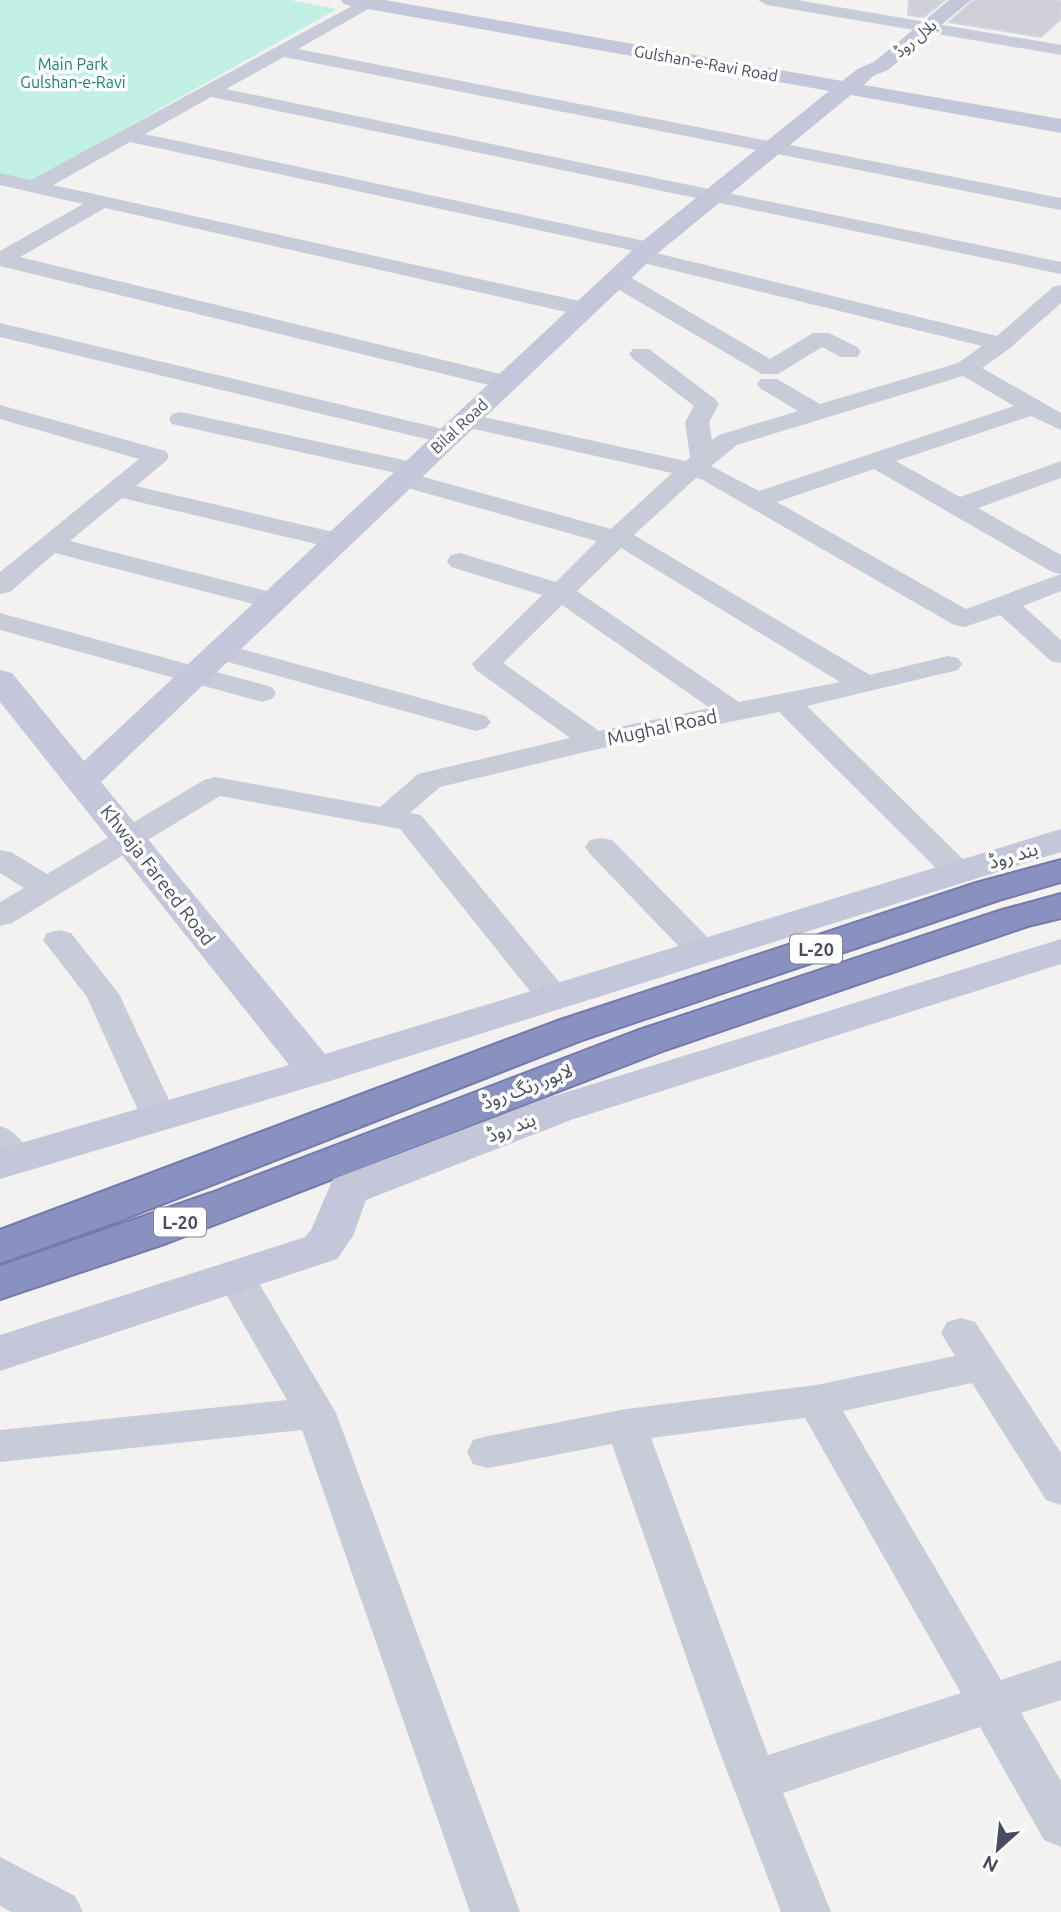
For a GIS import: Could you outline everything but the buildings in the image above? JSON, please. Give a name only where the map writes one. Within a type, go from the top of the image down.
[{"type":"highway","name":"لاہور رنگ روڈ","points":[[0,1247],[217,1166],[562,1013],[1061,871]]},
{"type":"highway","name":"لاہور رنگ روڈ","points":[[0,1283],[107,1249],[237,1201],[601,1058],[1015,918],[1061,906]]},
{"type":"main road","name":"Gulshan-e-Ravi Road","points":[[457,0],[857,80],[1061,126]]},
{"type":"main road","name":"بلال روڈ","points":[[857,80],[881,66],[961,0]]},
{"type":"main road","name":"Gulshan-e-Ravi Road","points":[[366,1],[857,80],[1061,106]]},
{"type":"main road","name":"Bilal Road","points":[[83,780],[646,252],[857,80]]},
{"type":"main road","name":"Khwaja Fareed Road","points":[[0,680],[316,1071]]},
{"type":"main road","name":"بند روڈ","points":[[5,1154],[159,1117],[316,1071],[562,1013],[702,951],[1061,840]]},
{"type":"main road","name":"بند روڈ","points":[[0,1353],[321,1248],[331,1236],[348,1191],[556,1110],[1061,951]]},
{"type":"street","points":[[767,0],[812,3],[928,27],[1058,46]]},
{"type":"street","points":[[35,186],[366,1]]},
{"type":"street","points":[[279,51],[1061,204]]},
{"type":"street","points":[[207,91],[1061,268]]},
{"type":"street","points":[[128,136],[646,252],[1001,344]]},
{"type":"street","points":[[0,179],[584,309]]},
{"type":"street","points":[[0,260],[101,202]]},
{"type":"street","points":[[0,260],[505,382]]},
{"type":"street","points":[[617,279],[770,369],[821,338],[849,352]]},
{"type":"street","points":[[594,741],[486,664],[616,538],[697,464],[728,440],[966,368],[1001,344],[1061,292]]},
{"type":"street","points":[[0,330],[456,429],[697,464],[964,619],[1061,582]]},
{"type":"street","points":[[641,354],[707,404],[697,422],[697,464]]},
{"type":"street","points":[[966,368],[1061,423]]},
{"type":"street","points":[[769,384],[818,413]]},
{"type":"street","points":[[757,500],[1033,407]]},
{"type":"street","points":[[0,412],[158,456],[0,586]]},
{"type":"street","points":[[181,419],[408,474],[629,542],[866,685]]},
{"type":"street","points":[[876,460],[1061,566]]},
{"type":"street","points":[[957,507],[1061,469]]},
{"type":"street","points":[[116,489],[337,541]]},
{"type":"street","points":[[50,544],[273,601]]},
{"type":"street","points":[[460,561],[561,592],[734,712]]},
{"type":"street","points":[[1003,603],[1061,655]]},
{"type":"street","points":[[0,621],[262,692]]},
{"type":"street","points":[[220,652],[476,722]]},
{"type":"street","name":"Mughal Road","points":[[388,816],[429,780],[594,741],[866,685],[948,664]]},
{"type":"street","points":[[785,701],[958,872]]},
{"type":"street","points":[[0,916],[215,786],[410,822],[562,1013]]},
{"type":"street","points":[[601,847],[702,951]]},
{"type":"street","points":[[0,859],[47,888]]},
{"type":"street","points":[[59,940],[102,994],[159,1117]]},
{"type":"street","points":[[234,1275],[316,1413],[495,1912]]},
{"type":"street","points":[[488,1452],[626,1425],[816,1401],[971,1350],[1061,1488]]},
{"type":"street","points":[[816,1401],[1061,1825]]},
{"type":"street","points":[[0,1446],[316,1413]]},
{"type":"street","points":[[626,1425],[754,1781],[806,1912]]},
{"type":"street","points":[[754,1781],[992,1705],[1061,1680]]},
{"type":"street","points":[[0,1880],[58,1912]]},
{"type":"green space","name":"Main Park Gulshan-e-Ravi","points":[[0,0],[290,0],[337,9],[30,182],[0,175]]}]
